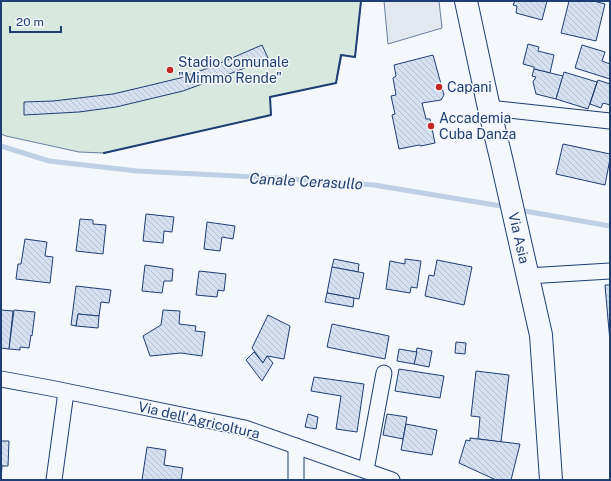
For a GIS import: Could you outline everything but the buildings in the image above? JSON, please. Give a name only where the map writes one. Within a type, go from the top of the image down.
[{"type":"street","name":"Via Asia","points":[[466,1],[541,335],[552,479]]},
{"type":"street","points":[[489,108],[610,121]]},
{"type":"street","points":[[527,276],[610,271]]},
{"type":"street","points":[[366,470],[384,373]]},
{"type":"street","name":"Via dell'Agricoltura","points":[[1,379],[245,428],[392,480]]},
{"type":"street","points":[[54,480],[66,392]]},
{"type":"street","points":[[296,446],[296,480]]},
{"type":"shaded area","name":"Stadio Comunale \"Mimmo Rende\"","points":[[1,1],[361,1],[355,57],[342,55],[336,83],[270,97],[271,115],[104,153],[79,152],[1,134]]},
{"type":"shaded area","points":[[384,1],[439,1],[442,28],[388,44]]},
{"type":"waterway","name":"Canale Cerasullo","points":[[1,146],[49,161],[137,171],[277,178],[374,185],[507,207]]},
{"type":"waterway","name":"Canale Cerasullo","points":[[519,210],[610,226]]},
{"type":"wall","points":[[104,153],[271,115],[270,97],[336,83],[341,55],[355,57],[361,1]]},
{"type":"place","name":"Stadio Comunale \"Mimmo Rende\"","points":[[170,70]]},
{"type":"place","name":"Capani","points":[[439,87]]},
{"type":"place","name":"Accademia Cuba Danza","points":[[431,126]]}]
